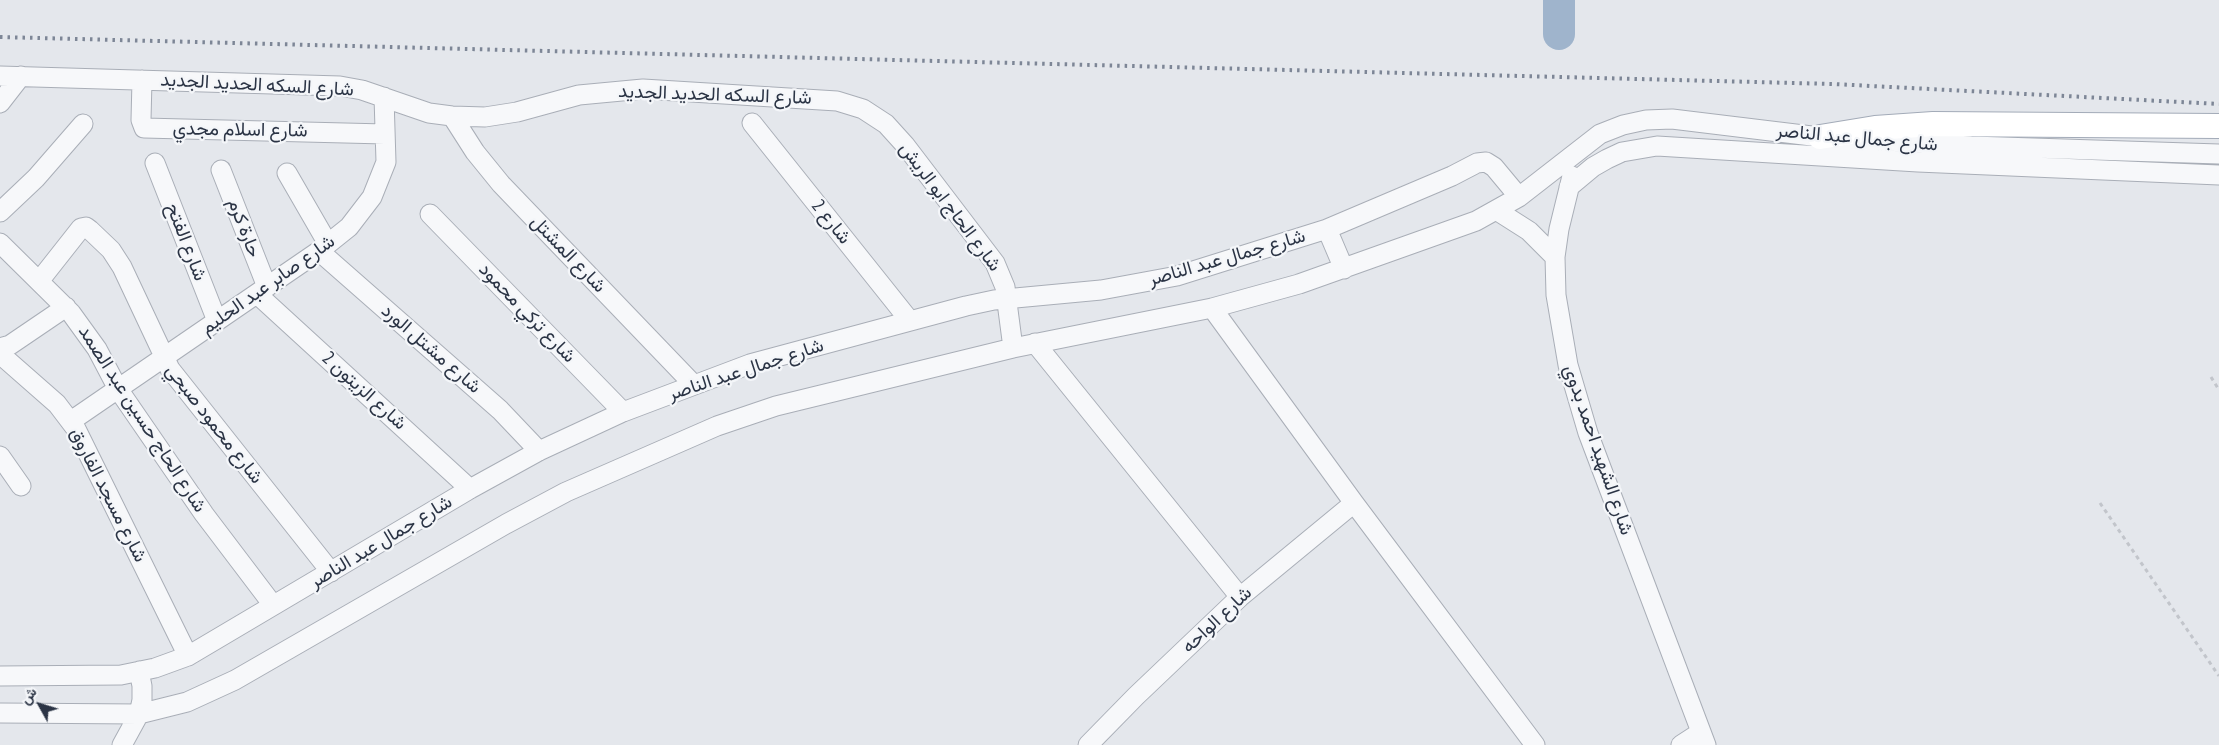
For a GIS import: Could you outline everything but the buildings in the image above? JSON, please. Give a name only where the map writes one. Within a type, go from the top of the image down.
[{"type":"main road","points":[[1820,137],[1875,128],[1933,124],[2219,126]]},
{"type":"street","name":"شارع السكه الحديد الجديد","points":[[0,76],[340,86],[384,97],[406,106],[452,116],[493,116],[517,112],[579,95],[643,89],[837,100]]},
{"type":"street","points":[[0,103],[21,76]]},
{"type":"street","name":"شارع اسلام مجدي","points":[[142,80],[140,120],[144,128],[385,134]]},
{"type":"street","name":"شارع صابر عبد الحليم","points":[[71,421],[349,228],[372,197],[386,162],[384,97]]},
{"type":"street","name":"شارع الحاج ابو الريش","points":[[837,100],[863,109],[886,124],[905,145],[995,263],[1005,287],[1013,348]]},
{"type":"street","name":"شارع المشتل","points":[[452,116],[475,152],[501,184],[694,385]]},
{"type":"street","name":"شارع جمال عبد الناصر","points":[[0,713],[139,714],[187,702],[211,692],[506,524],[566,492],[717,426],[776,406],[1013,348],[1212,308],[1257,297],[1344,269],[1453,230],[1496,210],[1519,197],[1600,134],[1623,124],[1646,120],[1672,120],[1820,137],[1971,146],[2219,154]]},
{"type":"street","name":"شارع 2","points":[[752,123],[910,321]]},
{"type":"street","points":[[0,212],[36,178],[83,124]]},
{"type":"street","name":"شارع الشهيد احمد بدوي","points":[[1584,146],[1569,187],[1559,229],[1555,257],[1556,295],[1561,330],[1576,400],[1704,738]]},
{"type":"street","name":"شارع جمال عبد الناصر","points":[[1569,187],[1594,167],[1622,152],[1657,146],[1918,162],[2219,175]]},
{"type":"street","name":"شارع جمال عبد الناصر","points":[[0,676],[121,675],[155,668],[188,656],[470,489],[539,451],[623,412],[750,364],[966,306],[1006,299],[1101,290],[1177,276],[1327,229],[1445,180],[1482,162],[1494,167],[1519,197]]},
{"type":"street","name":"شارع الفتح","points":[[155,163],[217,321]]},
{"type":"street","name":"حارة كرم","points":[[221,170],[262,290]]},
{"type":"street","name":"شارع مشتل الورد","points":[[288,173],[324,247],[500,410],[539,451]]},
{"type":"street","points":[[1496,210],[1529,231],[1555,257]]},
{"type":"street","name":"شارع تركي محمود","points":[[430,214],[623,412]]},
{"type":"street","name":"شارع محمود صبحي","points":[[40,280],[81,228],[86,227],[90,230],[117,258],[163,358],[178,380],[330,572]]},
{"type":"street","points":[[1327,229],[1344,269]]},
{"type":"street","name":"شارع الحاج حسين عبد الصمد","points":[[0,243],[40,280],[66,308],[97,349],[118,389],[204,514],[273,605]]},
{"type":"street","name":"شارع الزيتون 2","points":[[262,290],[470,489]]},
{"type":"street","points":[[0,348],[10,345],[66,308]]},
{"type":"street","points":[[1212,308],[1354,504],[1535,745]]},
{"type":"street","points":[[1035,344],[1240,597]]},
{"type":"street","name":"شارع مسجد الفاروق","points":[[0,354],[56,404],[71,421],[188,656]]},
{"type":"street","points":[[3,466],[21,486]]},
{"type":"street","name":"شارع الواحه","points":[[1088,745],[1136,696],[1240,597],[1354,504]]},
{"type":"street","points":[[122,745],[139,714],[142,686],[139,671]]},
{"type":"street","points":[[1682,745],[1704,738]]},
{"type":"path","points":[[2210,377],[2219,390]]},
{"type":"path","points":[[2100,503],[2219,676]]},
{"type":"waterway","points":[[1559,0],[1559,34]]},
{"type":"railway","points":[[0,37],[1833,84],[2219,104]]}]
